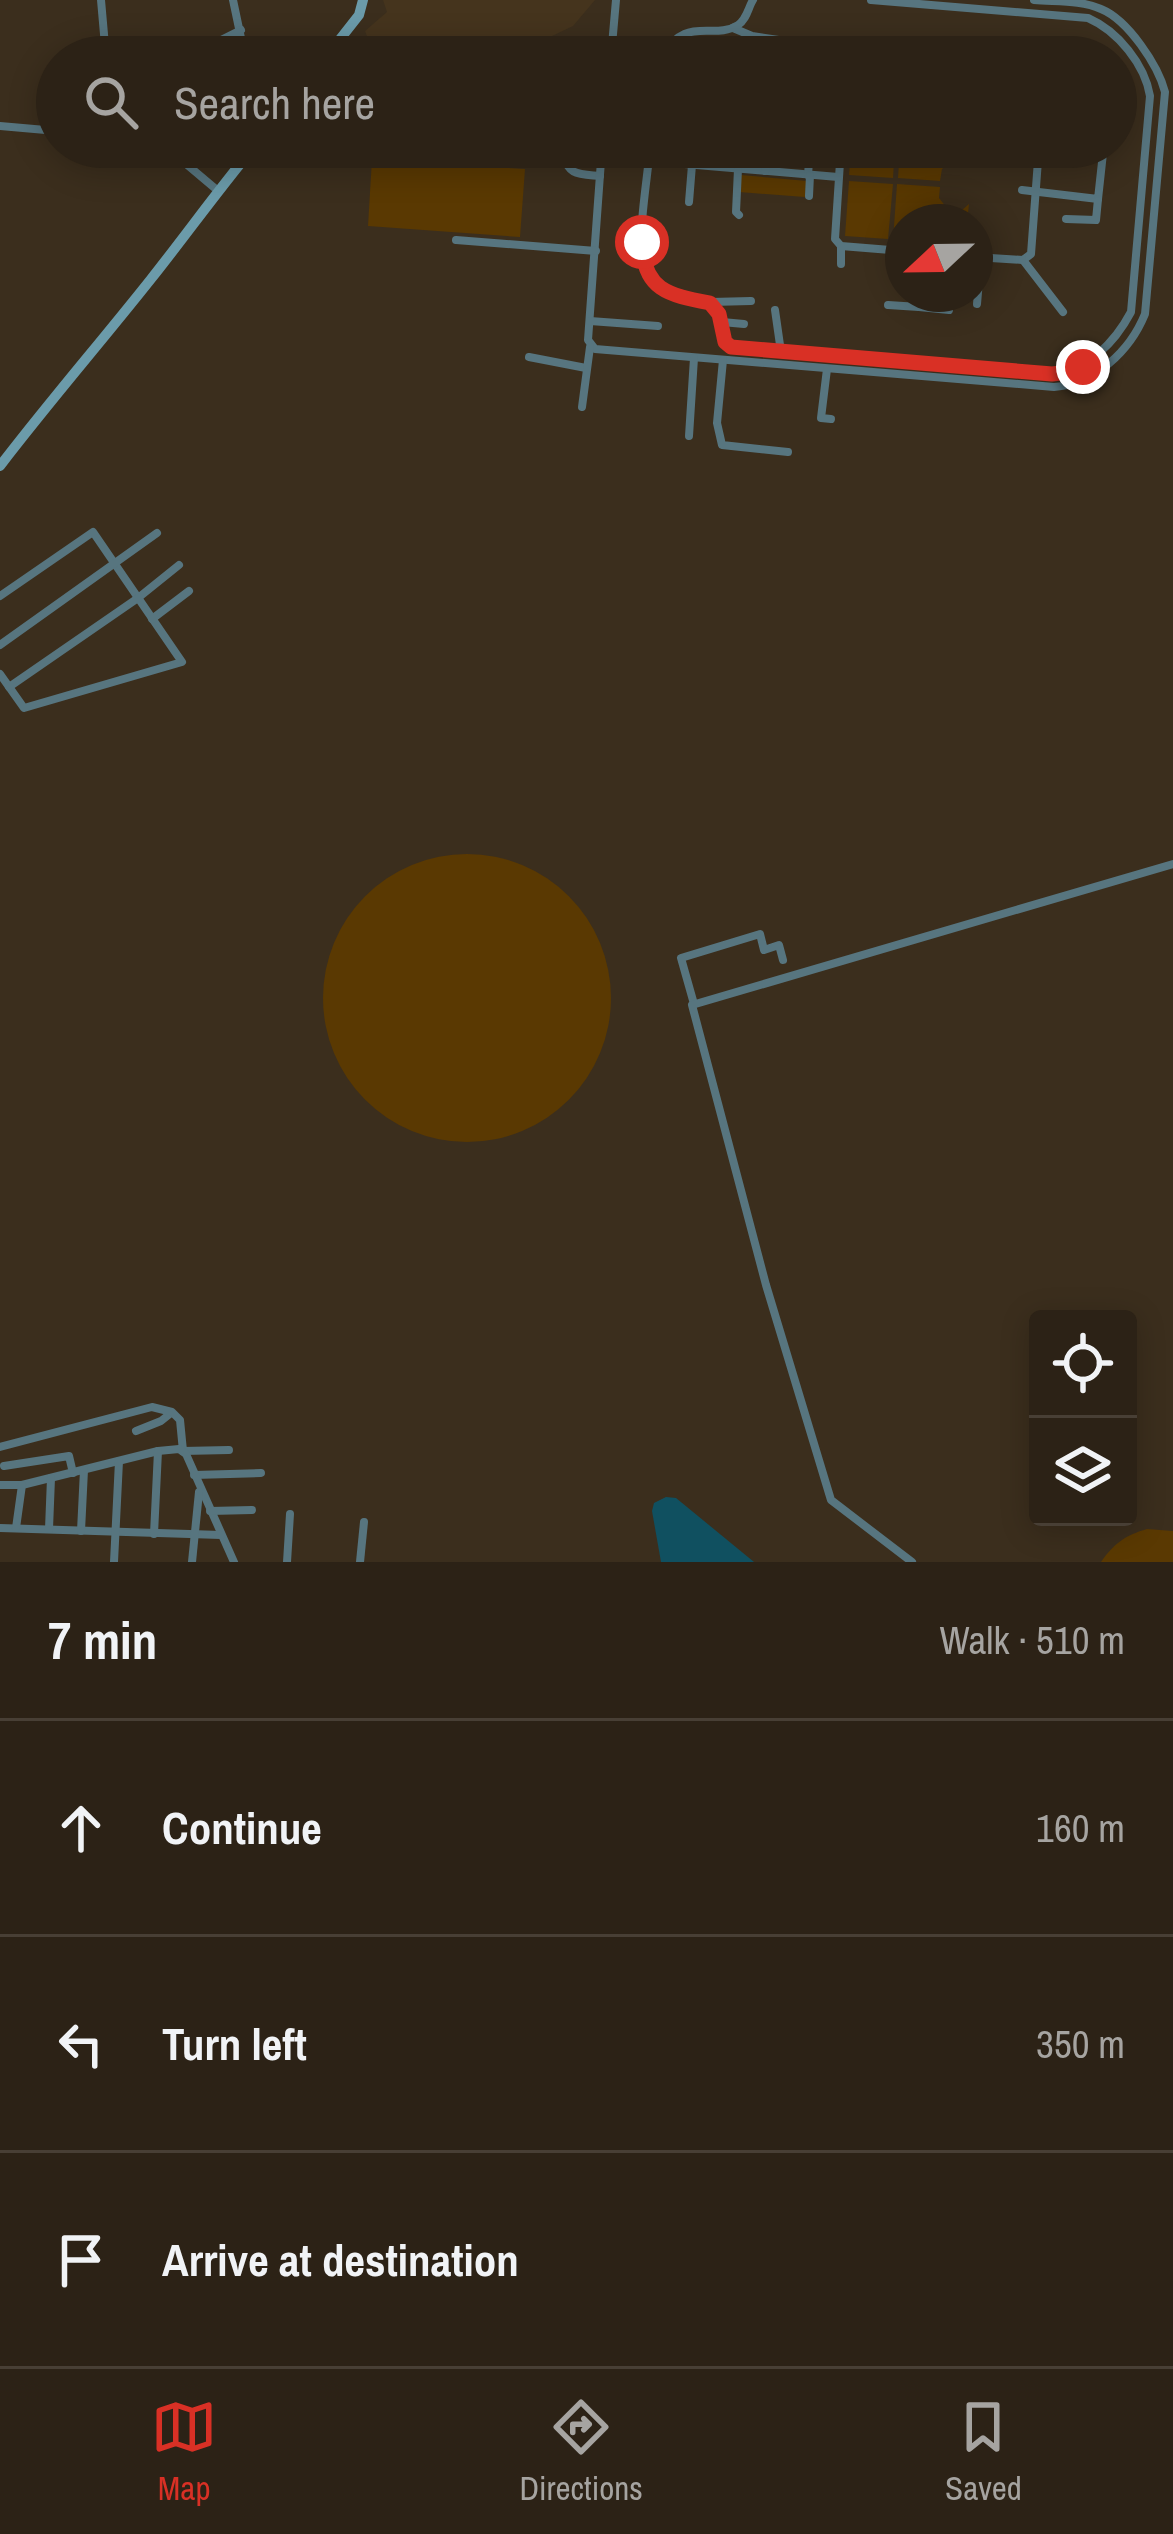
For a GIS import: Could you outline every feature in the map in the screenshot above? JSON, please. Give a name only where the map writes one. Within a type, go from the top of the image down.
[{"type":"street","points":[[101,0],[104,36]]},
{"type":"street","points":[[233,0],[242,36]]},
{"type":"street","points":[[342,36],[359,15],[363,0]]},
{"type":"street","points":[[613,36],[616,0]]},
{"type":"street","points":[[733,28],[745,19],[753,0]]},
{"type":"street","points":[[871,0],[1088,18],[1112,36]]},
{"type":"street","points":[[1034,0],[1086,4],[1112,15],[1130,36]]},
{"type":"street","points":[[680,36],[733,28],[753,36]]},
{"type":"street","points":[[229,36],[241,30]]},
{"type":"street","points":[[590,345],[952,385],[1054,387],[1087,380],[1129,343],[1145,314],[1165,92],[1156,66],[1137,44]]},
{"type":"street","points":[[710,303],[731,347],[1052,374],[1083,367],[1121,330],[1131,312],[1150,96],[1148,81],[1137,66]]},
{"type":"street","points":[[0,126],[36,129]]},
{"type":"street","points":[[191,168],[217,190]]},
{"type":"street","points":[[0,466],[236,168]]},
{"type":"street","points":[[567,168],[616,182]]},
{"type":"street","points":[[582,407],[601,168]]},
{"type":"street","points":[[648,168],[642,242],[648,274],[672,296],[710,303],[751,302]]},
{"type":"street","points":[[689,202],[694,168]]},
{"type":"street","points":[[727,168],[838,177]]},
{"type":"street","points":[[809,168],[809,196]]},
{"type":"street","points":[[839,168],[835,239],[841,246],[841,264]]},
{"type":"street","points":[[993,258],[1023,260],[1031,254],[1038,168]]},
{"type":"street","points":[[1066,219],[1096,220],[1101,168]]},
{"type":"street","points":[[738,169],[739,215]]},
{"type":"street","points":[[1022,190],[1098,199]]},
{"type":"street","points":[[456,240],[596,251]]},
{"type":"street","points":[[841,246],[885,250]]},
{"type":"street","points":[[1023,260],[1063,312]]},
{"type":"street","points":[[776,310],[781,352]]},
{"type":"street","points":[[590,321],[658,326]]},
{"type":"street","points":[[722,322],[744,324]]},
{"type":"street","points":[[529,357],[586,368]]},
{"type":"street","points":[[689,436],[694,358]]},
{"type":"street","points":[[724,360],[717,423],[722,445],[788,452]]},
{"type":"street","points":[[827,369],[829,390],[821,418],[831,419]]},
{"type":"street","points":[[0,596],[93,532],[182,662],[24,708],[0,674]]},
{"type":"street","points":[[0,645],[157,533]]},
{"type":"street","points":[[9,686],[179,565]]},
{"type":"street","points":[[152,619],[189,591]]},
{"type":"street","points":[[694,1004],[1173,864]]},
{"type":"street","points":[[783,960],[778,945],[764,950],[760,934],[681,958],[766,1285],[831,1500],[912,1562]]},
{"type":"street","points":[[0,1447],[152,1407],[172,1412],[180,1420],[183,1450],[234,1562]]},
{"type":"street","points":[[136,1431],[172,1412]]},
{"type":"street","points":[[0,1485],[22,1485],[158,1451],[229,1450]]},
{"type":"street","points":[[154,1534],[158,1451]]},
{"type":"street","points":[[4,1466],[69,1456],[73,1473]]},
{"type":"street","points":[[114,1562],[119,1461]]},
{"type":"street","points":[[81,1531],[84,1470]]},
{"type":"street","points":[[194,1475],[261,1473]]},
{"type":"street","points":[[49,1528],[51,1478]]},
{"type":"street","points":[[16,1528],[22,1485]]},
{"type":"street","points":[[192,1562],[199,1487]]},
{"type":"street","points":[[210,1511],[252,1510]]},
{"type":"street","points":[[286,1562],[290,1514]]},
{"type":"street","points":[[360,1562],[364,1522]]},
{"type":"street","points":[[0,1528],[221,1535]]},
{"type":"shaded area","points":[[383,0],[595,0],[573,26],[552,36],[367,36],[365,31],[387,12]]},
{"type":"shaded area","points":[[371,168],[525,169],[520,237],[368,226]]},
{"type":"shaded area","points":[[850,168],[894,168],[893,178],[849,175]]},
{"type":"shaded area","points":[[899,168],[943,168],[940,181],[898,178]]},
{"type":"shaded area","points":[[741,175],[807,181],[805,197],[739,192]]},
{"type":"shaded area","points":[[849,181],[893,184],[891,204],[885,204],[885,239],[845,236]]},
{"type":"shaded area","points":[[897,184],[940,187],[944,204],[896,204]]},
{"type":"shaded area","points":[[467,854],[522,865],[569,896],[600,943],[611,998],[600,1053],[569,1100],[522,1131],[467,1142],[412,1131],[365,1100],[334,1053],[323,998],[334,943],[365,896],[412,865]]},
{"type":"shaded area","points":[[1147,1529],[1173,1531],[1173,1562],[1101,1562],[1121,1541]]},
{"type":"water","points":[[676,1498],[754,1562],[661,1562],[652,1511],[654,1503]]},
{"type":"route","points":[[642,242],[642,260],[658,286],[672,296],[710,303],[731,347],[1052,374],[1083,367]]}]
